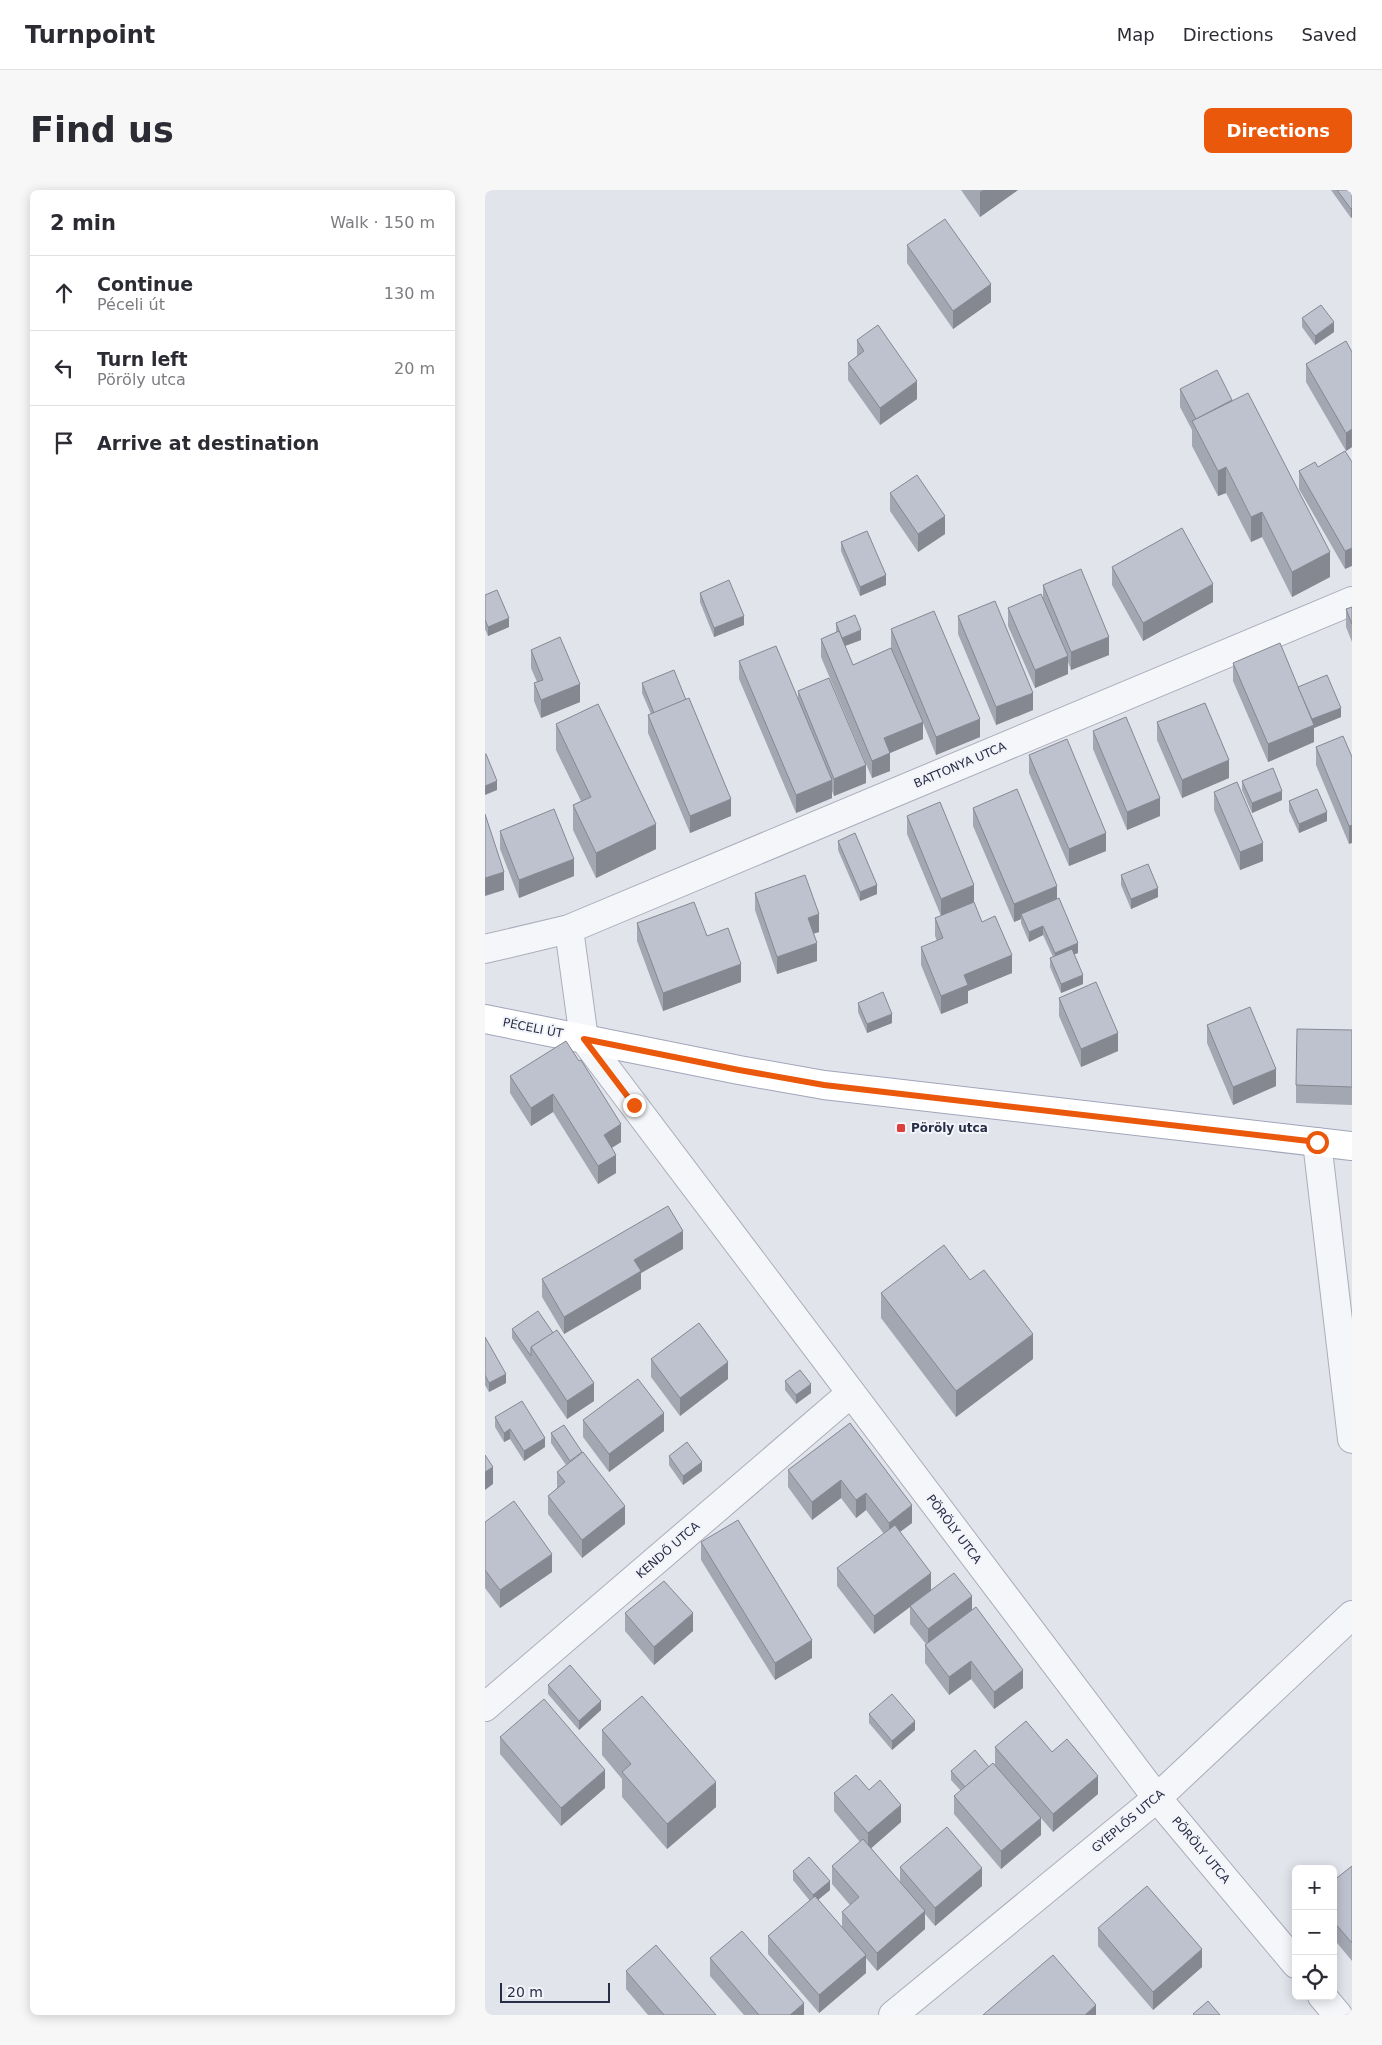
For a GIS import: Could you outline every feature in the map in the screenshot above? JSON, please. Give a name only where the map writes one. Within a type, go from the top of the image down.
[{"type":"main road","name":"PÉCELI ÚT","points":[[485,1019],[739,1070],[824,1085],[1352,1146]]},
{"type":"street","name":"BATTONYA UTCA","points":[[485,949],[569,929],[1352,601]]},
{"type":"street","points":[[569,929],[584,1039]]},
{"type":"street","name":"PÖRÖLY UTCA","points":[[584,1039],[1157,1798],[1292,1959]]},
{"type":"street","points":[[1317,1142],[1352,1439]]},
{"type":"street","name":"KENDŐ UTCA","points":[[485,1707],[851,1392]]},
{"type":"street","name":"GYEPLŐS UTCA","points":[[893,2015],[1157,1798],[1352,1615]]},
{"type":"street","points":[[1325,2000],[1338,2015]]},
{"type":"building","points":[[1337,190],[1352,190],[1351,209]]},
{"type":"building","points":[[945,219],[991,284],[953,311],[907,245]]},
{"type":"building","points":[[1321,305],[1334,322],[1315,336],[1302,318]]},
{"type":"building","points":[[878,325],[917,381],[880,408],[848,363],[864,351],[857,340]]},
{"type":"building","points":[[1346,341],[1352,352],[1352,429],[1346,433],[1306,364]]},
{"type":"building","points":[[1217,370],[1232,400],[1196,419],[1180,389]]},
{"type":"building","points":[[1248,393],[1330,552],[1292,572],[1262,512],[1251,517],[1226,467],[1218,471],[1192,421]]},
{"type":"building","points":[[1345,451],[1352,462],[1352,548],[1345,551],[1299,471],[1315,462],[1318,467]]},
{"type":"building","points":[[917,475],[945,516],[918,534],[890,493]]},
{"type":"building","points":[[1182,528],[1213,584],[1143,623],[1112,567]]},
{"type":"building","points":[[867,531],[886,575],[860,587],[841,542]]},
{"type":"building","points":[[1081,569],[1109,637],[1071,652],[1043,585]]},
{"type":"building","points":[[729,580],[744,616],[714,628],[700,593]]},
{"type":"building","points":[[497,590],[509,618],[488,627],[485,620],[485,595]]},
{"type":"building","points":[[1041,594],[1068,656],[1035,670],[1008,608]]},
{"type":"building","points":[[995,601],[1033,693],[996,707],[958,616]]},
{"type":"building","points":[[1352,607],[1352,624],[1346,609]]},
{"type":"building","points":[[934,611],[980,719],[936,737],[891,629]]},
{"type":"building","points":[[855,615],[861,630],[842,638],[836,623]]},
{"type":"building","points":[[839,631],[853,665],[891,648],[923,722],[884,738],[890,753],[872,761],[821,639]]},
{"type":"building","points":[[560,637],[580,684],[541,700],[534,683],[543,680],[531,650]]},
{"type":"building","points":[[1280,643],[1314,725],[1268,744],[1233,663]]},
{"type":"building","points":[[776,646],[832,780],[796,795],[739,661]]},
{"type":"building","points":[[674,670],[686,700],[654,713],[642,683]]},
{"type":"building","points":[[1327,675],[1341,708],[1312,719],[1298,687]]},
{"type":"building","points":[[829,678],[866,765],[834,779],[798,691]]},
{"type":"building","points":[[689,698],[731,799],[690,816],[648,715]]},
{"type":"building","points":[[1205,703],[1229,760],[1182,780],[1157,722]]},
{"type":"building","points":[[598,704],[656,824],[596,853],[573,805],[591,797],[556,724]]},
{"type":"building","points":[[1126,717],[1160,798],[1127,812],[1093,731]]},
{"type":"building","points":[[1343,736],[1352,757],[1352,825],[1349,826],[1316,747]]},
{"type":"building","points":[[1067,739],[1106,833],[1069,849],[1029,755]]},
{"type":"building","points":[[485,754],[497,781],[485,786]]},
{"type":"building","points":[[1273,768],[1282,791],[1252,803],[1242,781]]},
{"type":"building","points":[[1237,782],[1263,843],[1240,852],[1214,792]]},
{"type":"building","points":[[1017,789],[1057,886],[1014,904],[973,808]]},
{"type":"building","points":[[1317,789],[1327,812],[1299,824],[1289,801]]},
{"type":"building","points":[[940,802],[974,885],[941,899],[907,816]]},
{"type":"building","points":[[554,809],[574,859],[519,880],[500,831]]},
{"type":"building","points":[[485,814],[504,872],[485,878]]},
{"type":"building","points":[[855,833],[877,885],[860,892],[838,841]]},
{"type":"building","points":[[1148,864],[1158,888],[1131,899],[1121,875]]},
{"type":"building","points":[[805,875],[819,914],[808,918],[817,943],[777,957],[755,893]]},
{"type":"building","points":[[1059,898],[1078,943],[1055,953],[1043,926],[1029,932],[1021,914]]},
{"type":"building","points":[[694,902],[707,936],[728,928],[741,964],[663,993],[637,923]]},
{"type":"building","points":[[974,902],[982,922],[995,916],[1012,955],[964,975],[968,985],[941,996],[921,947],[943,938],[935,918]]},
{"type":"building","points":[[1072,949],[1083,975],[1061,984],[1050,958]]},
{"type":"building","points":[[1096,982],[1118,1033],[1081,1049],[1059,998]]},
{"type":"building","points":[[883,992],[892,1014],[867,1024],[858,1003]]},
{"type":"building","points":[[1250,1007],[1276,1069],[1233,1087],[1207,1025]]},
{"type":"building","points":[[1297,1029],[1352,1030],[1352,1087],[1296,1085]]},
{"type":"building","points":[[566,1041],[579,1061],[581,1060],[621,1124],[604,1135],[616,1155],[598,1166],[553,1094],[531,1108],[510,1076]]},
{"type":"building","points":[[668,1206],[683,1231],[634,1260],[641,1271],[564,1317],[542,1279]]},
{"type":"building","points":[[944,1245],[970,1280],[984,1270],[1033,1334],[956,1391],[881,1293]]},
{"type":"building","points":[[538,1311],[553,1333],[531,1347],[531,1356],[512,1329]]},
{"type":"building","points":[[699,1323],[728,1362],[680,1398],[651,1359]]},
{"type":"building","points":[[557,1330],[594,1383],[567,1401],[531,1347]]},
{"type":"building","points":[[485,1337],[506,1374],[489,1383],[485,1375]]},
{"type":"building","points":[[800,1370],[811,1384],[796,1395],[785,1381]]},
{"type":"building","points":[[638,1379],[664,1413],[609,1454],[583,1420]]},
{"type":"building","points":[[522,1401],[545,1438],[524,1451],[510,1429],[504,1433],[495,1417]]},
{"type":"building","points":[[850,1423],[912,1505],[889,1523],[866,1493],[856,1500],[841,1480],[812,1502],[788,1470]]},
{"type":"building","points":[[564,1425],[582,1452],[570,1461],[551,1433]]},
{"type":"building","points":[[687,1442],[702,1462],[683,1476],[669,1456]]},
{"type":"building","points":[[583,1452],[625,1506],[582,1540],[548,1496],[565,1482],[557,1472]]},
{"type":"building","points":[[485,1455],[493,1467],[485,1472]]},
{"type":"building","points":[[514,1501],[552,1554],[500,1590],[485,1570],[485,1522]]},
{"type":"building","points":[[738,1520],[812,1640],[775,1663],[701,1542]]},
{"type":"building","points":[[895,1525],[931,1573],[874,1616],[837,1568]]},
{"type":"building","points":[[954,1573],[972,1596],[928,1629],[910,1606]]},
{"type":"building","points":[[664,1581],[693,1613],[654,1647],[625,1613]]},
{"type":"building","points":[[976,1607],[1023,1670],[994,1692],[971,1661],[949,1677],[925,1645]]},
{"type":"building","points":[[570,1665],[601,1701],[579,1721],[548,1685]]},
{"type":"building","points":[[892,1694],[915,1721],[892,1741],[869,1714]]},
{"type":"building","points":[[642,1696],[716,1782],[667,1824],[622,1772],[631,1764],[602,1730]]},
{"type":"building","points":[[544,1699],[605,1770],[561,1808],[500,1737]]},
{"type":"building","points":[[1026,1721],[1052,1752],[1067,1739],[1098,1776],[1053,1814],[995,1747]]},
{"type":"building","points":[[975,1750],[989,1767],[965,1787],[951,1771]]},
{"type":"building","points":[[993,1763],[1041,1818],[1001,1851],[954,1796]]},
{"type":"building","points":[[856,1775],[869,1790],[880,1780],[901,1805],[868,1833],[834,1793]]},
{"type":"building","points":[[947,1827],[982,1868],[935,1908],[900,1867]]},
{"type":"building","points":[[863,1839],[925,1911],[877,1953],[842,1912],[859,1897],[832,1866]]},
{"type":"building","points":[[809,1857],[830,1881],[813,1895],[793,1871]]},
{"type":"building","points":[[1352,1866],[1352,1943],[1337,1926],[1337,1878]]},
{"type":"building","points":[[1147,1886],[1202,1949],[1153,1992],[1098,1928]]},
{"type":"building","points":[[815,1896],[866,1955],[819,1995],[768,1936]]},
{"type":"building","points":[[742,1931],[804,2003],[790,2015],[759,2015],[710,1958]]},
{"type":"building","points":[[656,1945],[716,2015],[664,2015],[626,1971]]},
{"type":"building","points":[[1053,1955],[1096,2005],[1085,2015],[983,2015]]},
{"type":"building","points":[[1208,2001],[1220,2015],[1193,2014]]},
{"type":"place","name":"Pöröly utca","points":[[901,1128]]},
{"type":"route","points":[[634,1105],[584,1039],[824,1085],[1317,1142]]}]
